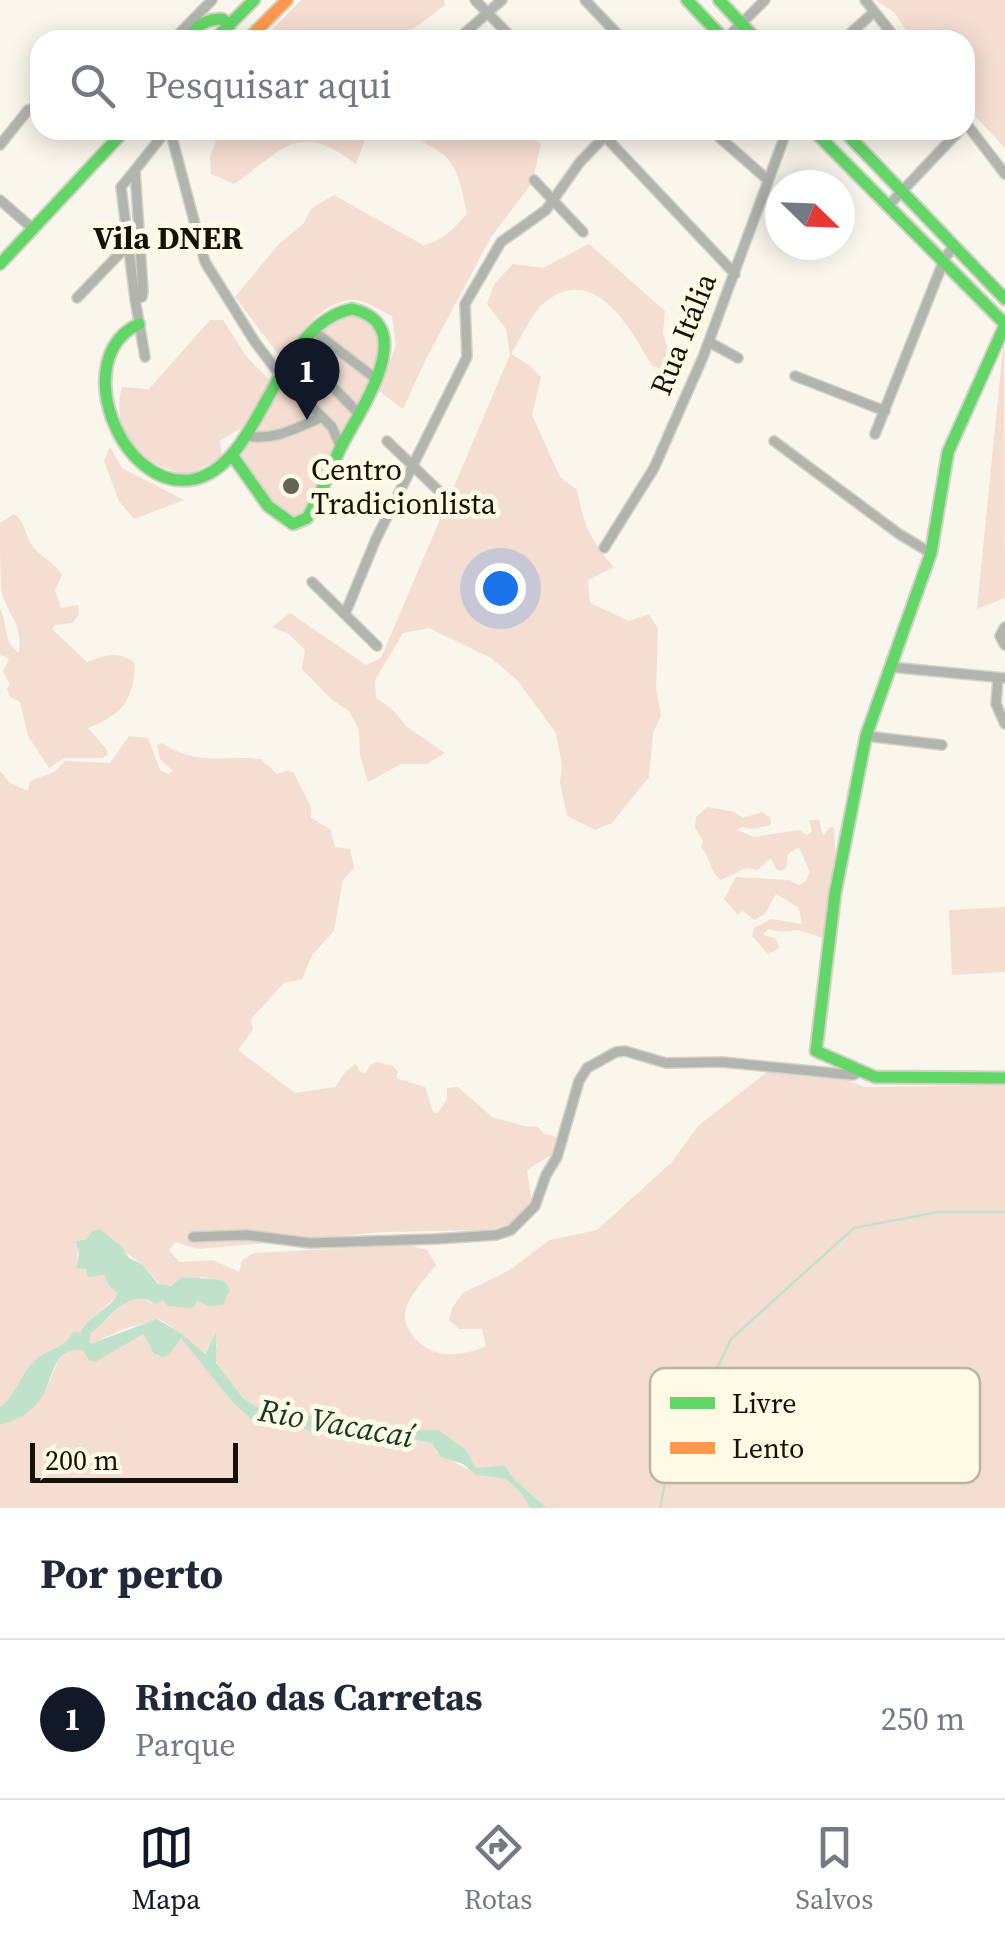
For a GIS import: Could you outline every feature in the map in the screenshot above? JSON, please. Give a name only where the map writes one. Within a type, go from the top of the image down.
[{"type":"main road","points":[[221,30],[254,0]]},
{"type":"main road","points":[[258,30],[287,0]]},
{"type":"main road","points":[[687,0],[716,30]]},
{"type":"main road","points":[[719,0],[748,30]]},
{"type":"main road","points":[[192,30],[193,24],[208,20],[226,22]]},
{"type":"main road","points":[[226,22],[226,30]]},
{"type":"main road","points":[[0,264],[116,140]]},
{"type":"main road","points":[[822,140],[1005,325],[948,452],[931,553],[866,736],[835,894],[816,1051],[884,1078],[1005,1078]]},
{"type":"main road","points":[[854,140],[1005,299]]},
{"type":"main road","points":[[875,193],[890,178]]},
{"type":"main road","points":[[139,324],[118,334],[105,358],[117,439],[141,463],[166,479],[179,482],[215,468],[232,455],[248,436],[280,375],[326,321],[346,309],[358,310],[380,328],[384,346],[376,380],[308,518],[290,524],[279,517],[232,455]]},
{"type":"street","points":[[185,30],[212,0],[226,22]]},
{"type":"street","points":[[475,0],[504,30]]},
{"type":"street","points":[[469,30],[502,0]]},
{"type":"street","points":[[585,0],[614,30]]},
{"type":"street","points":[[736,30],[766,0]]},
{"type":"street","points":[[865,0],[889,30]]},
{"type":"street","points":[[854,30],[874,12]]},
{"type":"street","points":[[0,145],[30,109]]},
{"type":"street","points":[[975,138],[1005,174]]},
{"type":"street","points":[[145,357],[126,246],[121,187],[160,140]]},
{"type":"street","points":[[171,140],[205,262],[234,313],[280,375],[332,427],[341,448]]},
{"type":"street","points":[[345,614],[376,539],[467,357],[465,304],[501,242],[534,220],[553,201],[597,140]]},
{"type":"street","points":[[609,140],[735,274]]},
{"type":"street","points":[[722,140],[765,177]]},
{"type":"street","name":"Rua Itália","points":[[772,170],[783,140]]},
{"type":"street","points":[[888,206],[949,140]]},
{"type":"street","points":[[134,170],[143,291],[142,297],[135,299]]},
{"type":"street","points":[[534,180],[583,232]]},
{"type":"street","name":"Rua Itália","points":[[604,548],[654,468],[709,342],[765,189]]},
{"type":"street","points":[[0,200],[32,228]]},
{"type":"street","points":[[77,298],[126,246]]},
{"type":"street","points":[[875,434],[944,260],[954,246]]},
{"type":"street","points":[[315,332],[376,380]]},
{"type":"street","points":[[709,342],[738,358]]},
{"type":"street","points":[[298,351],[356,420],[332,427]]},
{"type":"street","points":[[795,376],[885,411]]},
{"type":"street","points":[[248,436],[285,433],[322,417]]},
{"type":"street","points":[[388,441],[441,494]]},
{"type":"street","points":[[774,441],[931,553]]},
{"type":"street","points":[[312,582],[377,646]]},
{"type":"street","points":[[1005,628],[1000,636],[1005,645]]},
{"type":"street","points":[[890,666],[1002,678],[996,704],[1005,724]]},
{"type":"street","points":[[866,736],[942,745]]},
{"type":"street","points":[[193,1237],[247,1235],[310,1243],[496,1235],[511,1230],[535,1206],[558,1157],[578,1080],[600,1059],[625,1051],[666,1064],[722,1062],[853,1074],[860,1071]]},
{"type":"street","points":[[809,1068],[816,1051]]},
{"type":"shaded area","points":[[301,0],[444,0],[445,5],[412,30],[272,30]]},
{"type":"shaded area","points":[[876,0],[1005,0],[1005,148],[975,116],[975,30],[906,30],[895,13]]},
{"type":"shaded area","points":[[365,140],[356,164],[319,144],[292,144],[234,184],[211,174],[210,156],[216,142]]},
{"type":"shaded area","points":[[420,140],[536,140],[541,144],[532,183],[491,237],[403,409],[379,391],[396,345],[392,316],[363,302],[343,301],[323,311],[285,355],[278,354],[235,297],[279,244],[303,224],[312,208],[334,195],[423,245],[437,241],[467,214],[455,171],[444,155]]},
{"type":"shaded area","points":[[589,244],[665,311],[663,333],[671,359],[666,370],[652,366],[609,305],[580,290],[563,292],[545,302],[511,354],[541,377],[532,415],[560,477],[577,490],[594,541],[614,567],[588,580],[590,603],[629,621],[649,614],[658,629],[656,688],[661,715],[653,733],[649,777],[612,823],[595,830],[567,816],[556,733],[517,680],[491,658],[429,628],[403,633],[375,680],[376,698],[407,727],[445,753],[427,764],[401,764],[368,782],[360,755],[359,730],[349,711],[331,699],[302,669],[305,650],[289,634],[272,627],[290,613],[366,665],[381,658],[510,355],[506,329],[487,304],[495,283],[513,264],[543,268]]},
{"type":"shaded area","points":[[346,309],[380,328],[376,379],[307,518],[290,524],[232,455],[298,351]]},
{"type":"shaded area","points":[[210,320],[223,320],[246,356],[273,384],[246,426],[220,440],[222,457],[188,475],[157,464],[133,446],[120,420],[119,404],[122,387],[149,389]]},
{"type":"shaded area","points":[[1004,338],[1005,598],[977,609]]},
{"type":"shaded area","points":[[110,447],[122,468],[184,500],[134,519],[119,501],[104,461]]},
{"type":"shaded area","points":[[14,514],[34,548],[62,575],[55,590],[61,608],[78,605],[79,615],[72,623],[52,629],[87,662],[112,655],[135,663],[132,687],[124,705],[88,728],[107,750],[102,758],[64,758],[49,768],[28,736],[20,702],[10,697],[10,685],[3,671],[9,659],[0,654],[0,608],[8,639],[19,653],[20,643],[2,594],[0,523]]},
{"type":"shaded area","points":[[129,736],[148,738],[160,770],[169,774],[173,771],[160,759],[157,745],[162,743],[199,758],[261,759],[277,774],[288,770],[294,773],[311,807],[311,818],[330,829],[335,847],[350,849],[354,868],[343,880],[334,931],[312,955],[302,979],[284,983],[251,1019],[253,1030],[238,1050],[295,1093],[335,1087],[356,1064],[360,1072],[366,1073],[377,1062],[393,1066],[398,1072],[396,1078],[425,1087],[437,1114],[447,1099],[447,1088],[458,1087],[492,1117],[538,1127],[544,1134],[557,1137],[556,1152],[527,1170],[532,1204],[523,1216],[505,1226],[487,1230],[384,1232],[198,1249],[175,1242],[169,1250],[179,1262],[213,1260],[239,1272],[242,1260],[254,1253],[407,1245],[427,1250],[436,1265],[410,1299],[405,1313],[407,1324],[412,1335],[428,1349],[447,1354],[467,1352],[486,1346],[482,1329],[459,1329],[449,1320],[463,1293],[508,1271],[550,1240],[597,1230],[672,1162],[698,1126],[771,1069],[839,1077],[864,1087],[1005,1085],[1005,1508],[547,1508],[504,1465],[476,1468],[466,1450],[439,1430],[391,1430],[255,1406],[220,1371],[217,1344],[208,1345],[202,1353],[160,1319],[90,1344],[90,1334],[128,1300],[163,1300],[193,1308],[196,1301],[214,1303],[215,1279],[201,1277],[165,1287],[141,1264],[92,1231],[87,1239],[79,1240],[76,1267],[86,1269],[91,1276],[104,1275],[116,1297],[80,1333],[34,1361],[0,1407],[0,771],[10,783],[28,791],[30,781],[54,772],[65,761],[110,763]]},
{"type":"shaded area","points":[[708,807],[734,812],[743,818],[762,812],[771,819],[771,825],[737,830],[754,837],[799,830],[807,835],[812,832],[809,820],[819,820],[823,836],[834,827],[836,861],[825,939],[799,930],[768,929],[763,935],[775,938],[780,948],[768,954],[752,936],[754,928],[771,919],[802,924],[799,908],[776,894],[765,914],[754,920],[742,910],[738,915],[724,899],[736,877],[788,880],[799,885],[810,872],[799,847],[788,854],[786,868],[781,871],[771,858],[757,870],[746,868],[721,880],[701,847],[703,841],[695,828],[696,817]]},
{"type":"shaded area","points":[[1005,907],[1005,972],[952,975],[949,910]]},
{"type":"shaded area","points":[[143,1334],[159,1357],[183,1339],[233,1403],[260,1427],[294,1424],[309,1431],[384,1434],[431,1443],[437,1453],[481,1476],[506,1479],[530,1508],[0,1508],[0,1425],[35,1403],[66,1353],[83,1350],[88,1354]]},
{"type":"water","name":"Rio Vacacaí","points":[[100,1229],[129,1258],[143,1265],[158,1284],[171,1286],[182,1277],[208,1279],[224,1281],[230,1290],[223,1305],[208,1306],[197,1301],[193,1308],[168,1306],[163,1300],[156,1304],[146,1299],[128,1301],[90,1334],[90,1344],[157,1319],[205,1354],[216,1332],[216,1363],[243,1398],[255,1406],[391,1430],[439,1430],[466,1450],[476,1468],[504,1465],[547,1508],[530,1508],[506,1479],[476,1475],[463,1464],[441,1457],[431,1443],[384,1434],[309,1431],[294,1424],[260,1427],[233,1403],[181,1338],[169,1355],[162,1357],[154,1354],[143,1334],[95,1362],[83,1350],[64,1354],[36,1405],[0,1425],[0,1407],[30,1366],[66,1341],[73,1331],[80,1333],[116,1297],[104,1275],[88,1277],[86,1269],[76,1268],[76,1241],[87,1239],[92,1231]]},
{"type":"waterway","points":[[717,1368],[731,1339],[854,1228],[938,1212],[1005,1212]]},
{"type":"waterway","points":[[660,1508],[665,1483]]},
{"type":"traffic: fast","points":[[224,30],[254,0]]},
{"type":"traffic: fast","points":[[687,0],[716,30]]},
{"type":"traffic: fast","points":[[719,0],[748,30]]},
{"type":"traffic: fast","points":[[196,30],[206,22],[222,19],[230,25]]},
{"type":"traffic: fast","points":[[0,264],[116,140]]},
{"type":"traffic: fast","points":[[823,140],[1005,324]]},
{"type":"traffic: fast","points":[[853,140],[1005,299]]},
{"type":"traffic: fast","points":[[139,324],[118,341],[107,364],[106,392],[113,420],[126,446],[145,466],[169,478],[195,479],[218,468],[237,448],[286,365],[326,320],[352,309],[373,318],[382,333],[384,351],[379,372],[307,518],[293,524],[268,506],[232,455]]},
{"type":"traffic: fast","points":[[1005,325],[948,452],[931,553],[866,736],[835,894],[816,1051],[875,1077],[1005,1078]]},
{"type":"traffic: slow","points":[[257,30],[287,0]]},
{"type":"place","name":"Rincão das Carretas","points":[[307,420]]},
{"type":"place","name":"Centro Tradicionlista","points":[[291,486]]},
{"type":"district","name":"Vila DNER","points":[[168,238]]}]
